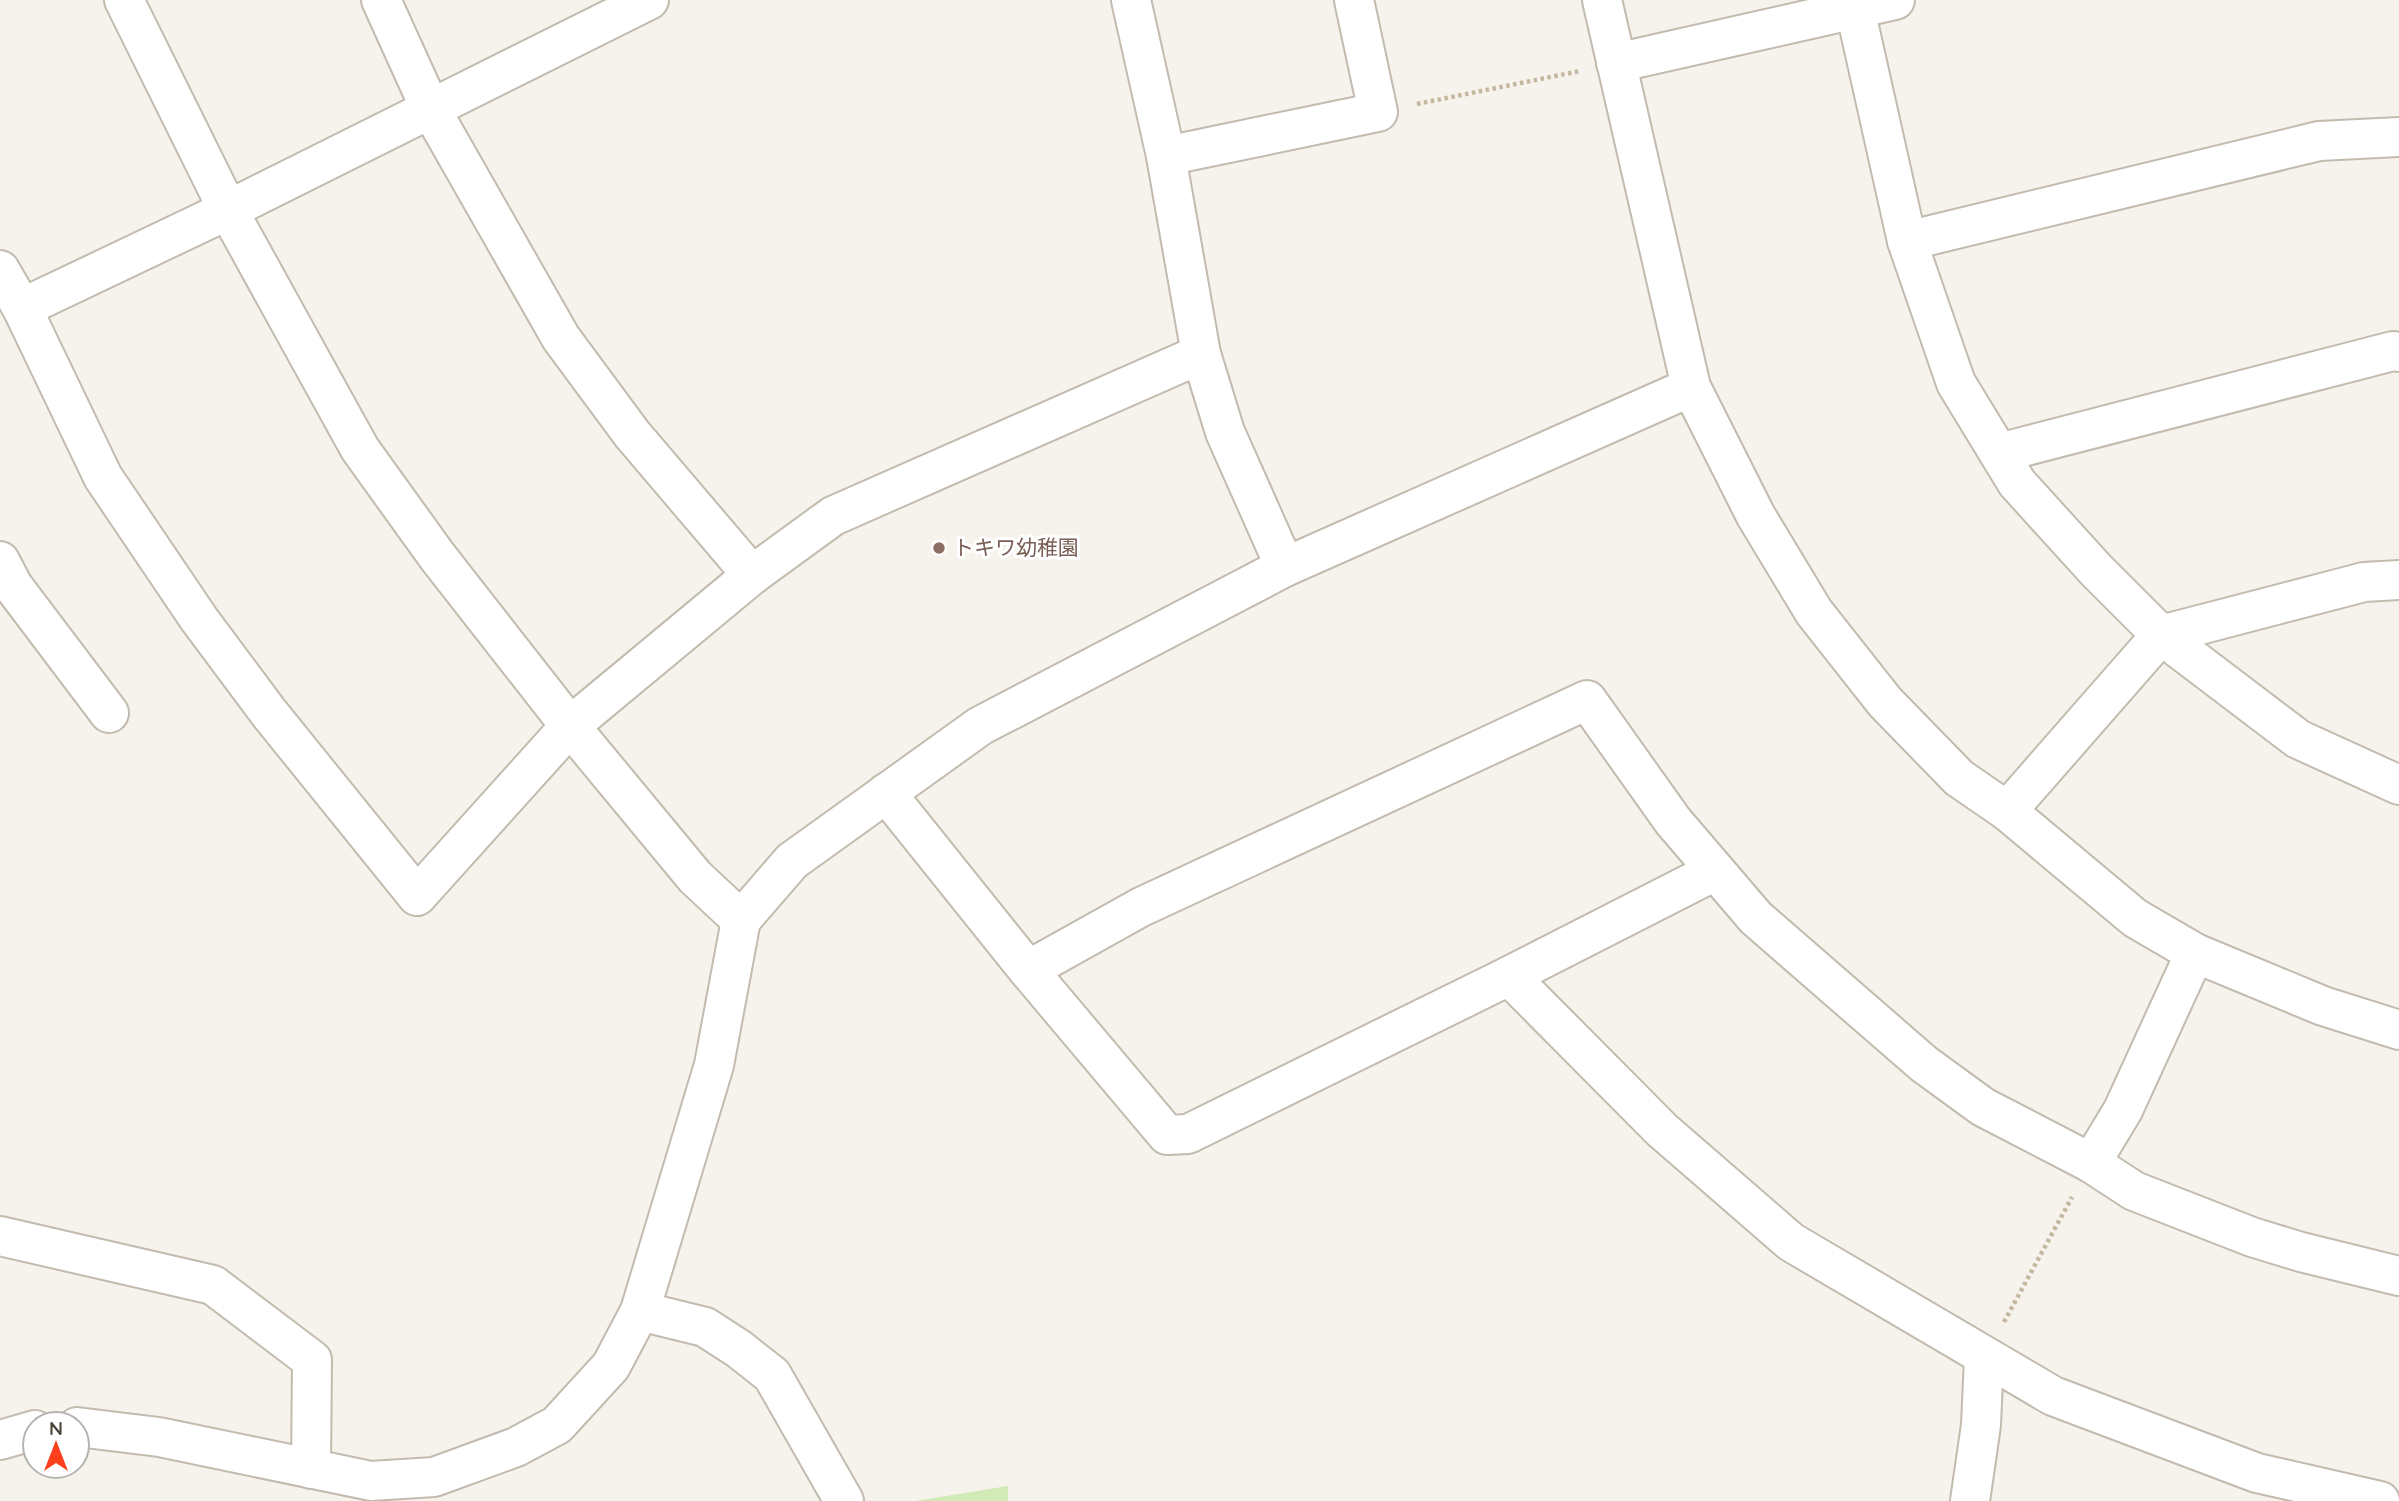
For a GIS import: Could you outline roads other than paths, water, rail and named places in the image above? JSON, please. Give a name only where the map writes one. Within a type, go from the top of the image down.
[{"type":"street","points":[[124,0],[228,210],[360,449],[437,556],[570,726],[695,877],[741,920]]},
{"type":"street","points":[[381,0],[430,108],[561,338],[632,434],[752,575]]},
{"type":"street","points":[[22,308],[228,210],[649,0]]},
{"type":"street","points":[[1131,0],[1166,156],[1201,354],[1225,432],[1285,567]]},
{"type":"street","points":[[1166,156],[1378,112],[1354,0]]},
{"type":"street","points":[[1602,0],[1691,387],[1756,516],[1814,612],[1885,702],[1959,778],[2007,811],[2135,918],[2195,953],[2323,1006],[2399,1030]]},
{"type":"street","points":[[1616,63],[1854,4],[1895,0]]},
{"type":"street","points":[[1854,4],[1907,241],[1956,383],[2017,483],[2096,570],[2161,635],[2298,739],[2399,785]]},
{"type":"street","points":[[1907,241],[2319,141],[2399,136]]},
{"type":"street","points":[[1,274],[22,308],[103,477],[199,619],[269,713],[417,896],[570,726],[752,575],[832,516],[1201,354]]},
{"type":"street","points":[[1999,453],[2393,351],[2399,352]]},
{"type":"street","points":[[91,1429],[159,1437],[371,1481],[434,1477],[516,1447],[557,1425],[611,1366],[640,1311],[714,1065],[741,920],[792,861],[979,726],[1285,567],[1691,387]]},
{"type":"street","points":[[0,561],[13,586],[109,713]]},
{"type":"street","points":[[2007,811],[2161,635],[2364,582],[2399,580]]},
{"type":"street","points":[[1028,970],[1141,907],[1587,700],[1673,821],[1756,918],[1924,1063],[1983,1107],[2091,1163],[2134,1191],[2252,1237],[2399,1276]]},
{"type":"street","points":[[886,793],[1028,970],[1167,1135],[1188,1134],[1715,871]]},
{"type":"street","points":[[2091,1163],[2123,1110],[2195,953]]},
{"type":"street","points":[[1509,976],[1662,1130],[1791,1242],[2053,1396],[2257,1473],[2380,1501]]},
{"type":"street","points":[[0,1236],[212,1285],[266,1324],[312,1360],[311,1469]]},
{"type":"street","points":[[640,1311],[705,1327],[772,1375],[844,1501]]},
{"type":"street","points":[[1970,1501],[1981,1425],[1984,1357]]},
{"type":"street","points":[[0,1440],[21,1434]]},
{"type":"place","name":"トキワ幼稚園","points":[[939,548]]}]
